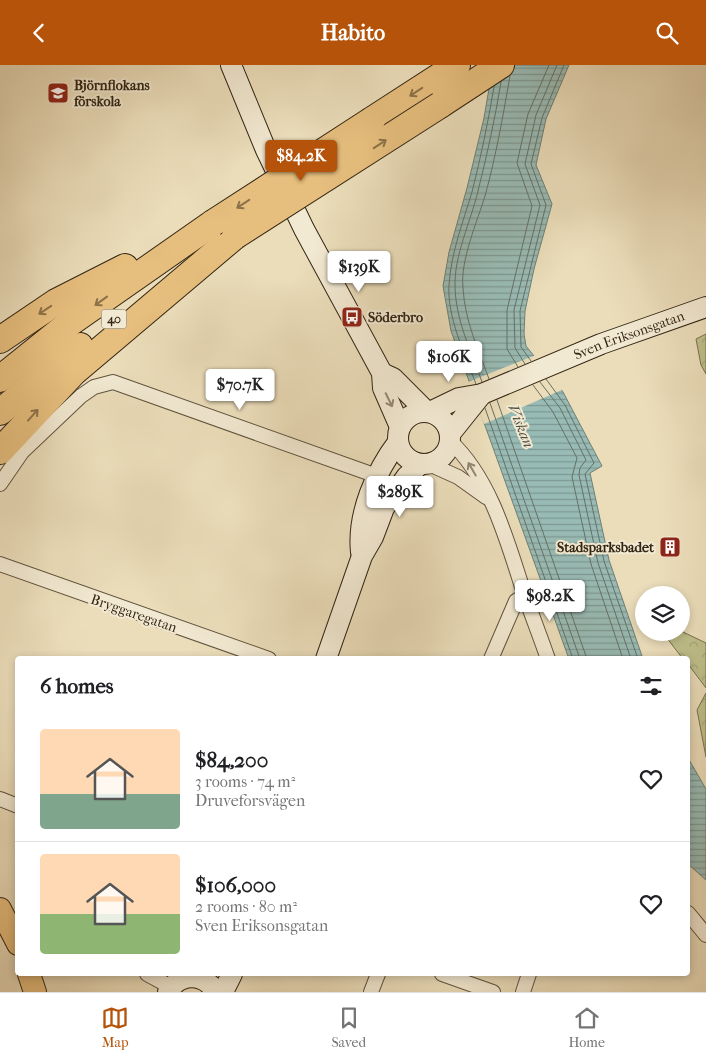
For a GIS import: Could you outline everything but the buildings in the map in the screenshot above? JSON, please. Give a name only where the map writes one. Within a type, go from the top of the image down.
[{"type":"highway","name":"40","points":[[0,379],[74,320],[213,223],[456,65]]},
{"type":"highway","name":"40","points":[[0,413],[120,314],[235,236],[501,65]]},
{"type":"highway","points":[[0,340],[56,302],[213,223]]},
{"type":"highway","points":[[0,451],[74,372],[235,236]]},
{"type":"main road","points":[[0,909],[15,938]]},
{"type":"main road","points":[[30,976],[35,992]]},
{"type":"street","points":[[231,65],[266,150],[304,229],[382,373],[383,388],[406,457],[458,477],[490,501]]},
{"type":"street","name":"Sven Eriksonsgatan","points":[[482,394],[631,333],[706,307]]},
{"type":"street","points":[[382,373],[393,378],[428,412],[445,422],[450,438],[461,451],[490,501],[503,529],[547,656]]},
{"type":"street","points":[[0,484],[22,452],[81,396],[94,387],[113,382],[378,476]]},
{"type":"street","points":[[362,556],[360,539],[368,502],[388,455],[409,416],[428,412],[459,398],[482,394]]},
{"type":"street","points":[[327,656],[362,556],[391,496],[407,476],[425,464],[444,455],[450,438],[482,394]]},
{"type":"street","name":"Bryggaregatan","points":[[0,564],[261,656]]},
{"type":"street","points":[[492,656],[516,601],[525,595]]},
{"type":"street","points":[[0,799],[15,804]]},
{"type":"street","points":[[690,915],[706,935]]},
{"type":"street","points":[[154,976],[178,983],[200,978],[207,981],[216,992]]},
{"type":"street","points":[[223,992],[231,976]]},
{"type":"street","points":[[371,992],[377,976]]},
{"type":"street","points":[[448,976],[492,992]]},
{"type":"street","points":[[524,992],[528,976]]},
{"type":"green space","points":[[706,334],[706,374],[701,365],[696,339]]},
{"type":"green space","points":[[690,635],[706,643],[706,688],[690,667],[690,656],[681,656],[669,641],[690,641]]},
{"type":"green space","points":[[706,693],[706,757],[697,710]]},
{"type":"water","name":"Viskan","points":[[493,65],[569,65],[546,119],[536,165],[552,204],[534,269],[525,311],[524,334],[526,346],[563,392],[602,466],[590,473],[609,560],[635,636],[635,641],[637,641],[642,656],[568,656],[451,331],[443,286],[449,252],[484,118]]},
{"type":"water","points":[[690,761],[706,789],[706,880],[690,866]]},
{"type":"pier","points":[[536,355],[564,389],[484,424],[468,382]]},
{"type":"place","name":"Björnflokans förskola","points":[[58,93]]},
{"type":"place","name":"Söderbro","points":[[352,317]]},
{"type":"place","name":"Stadsparksbadet","points":[[670,547]]}]
